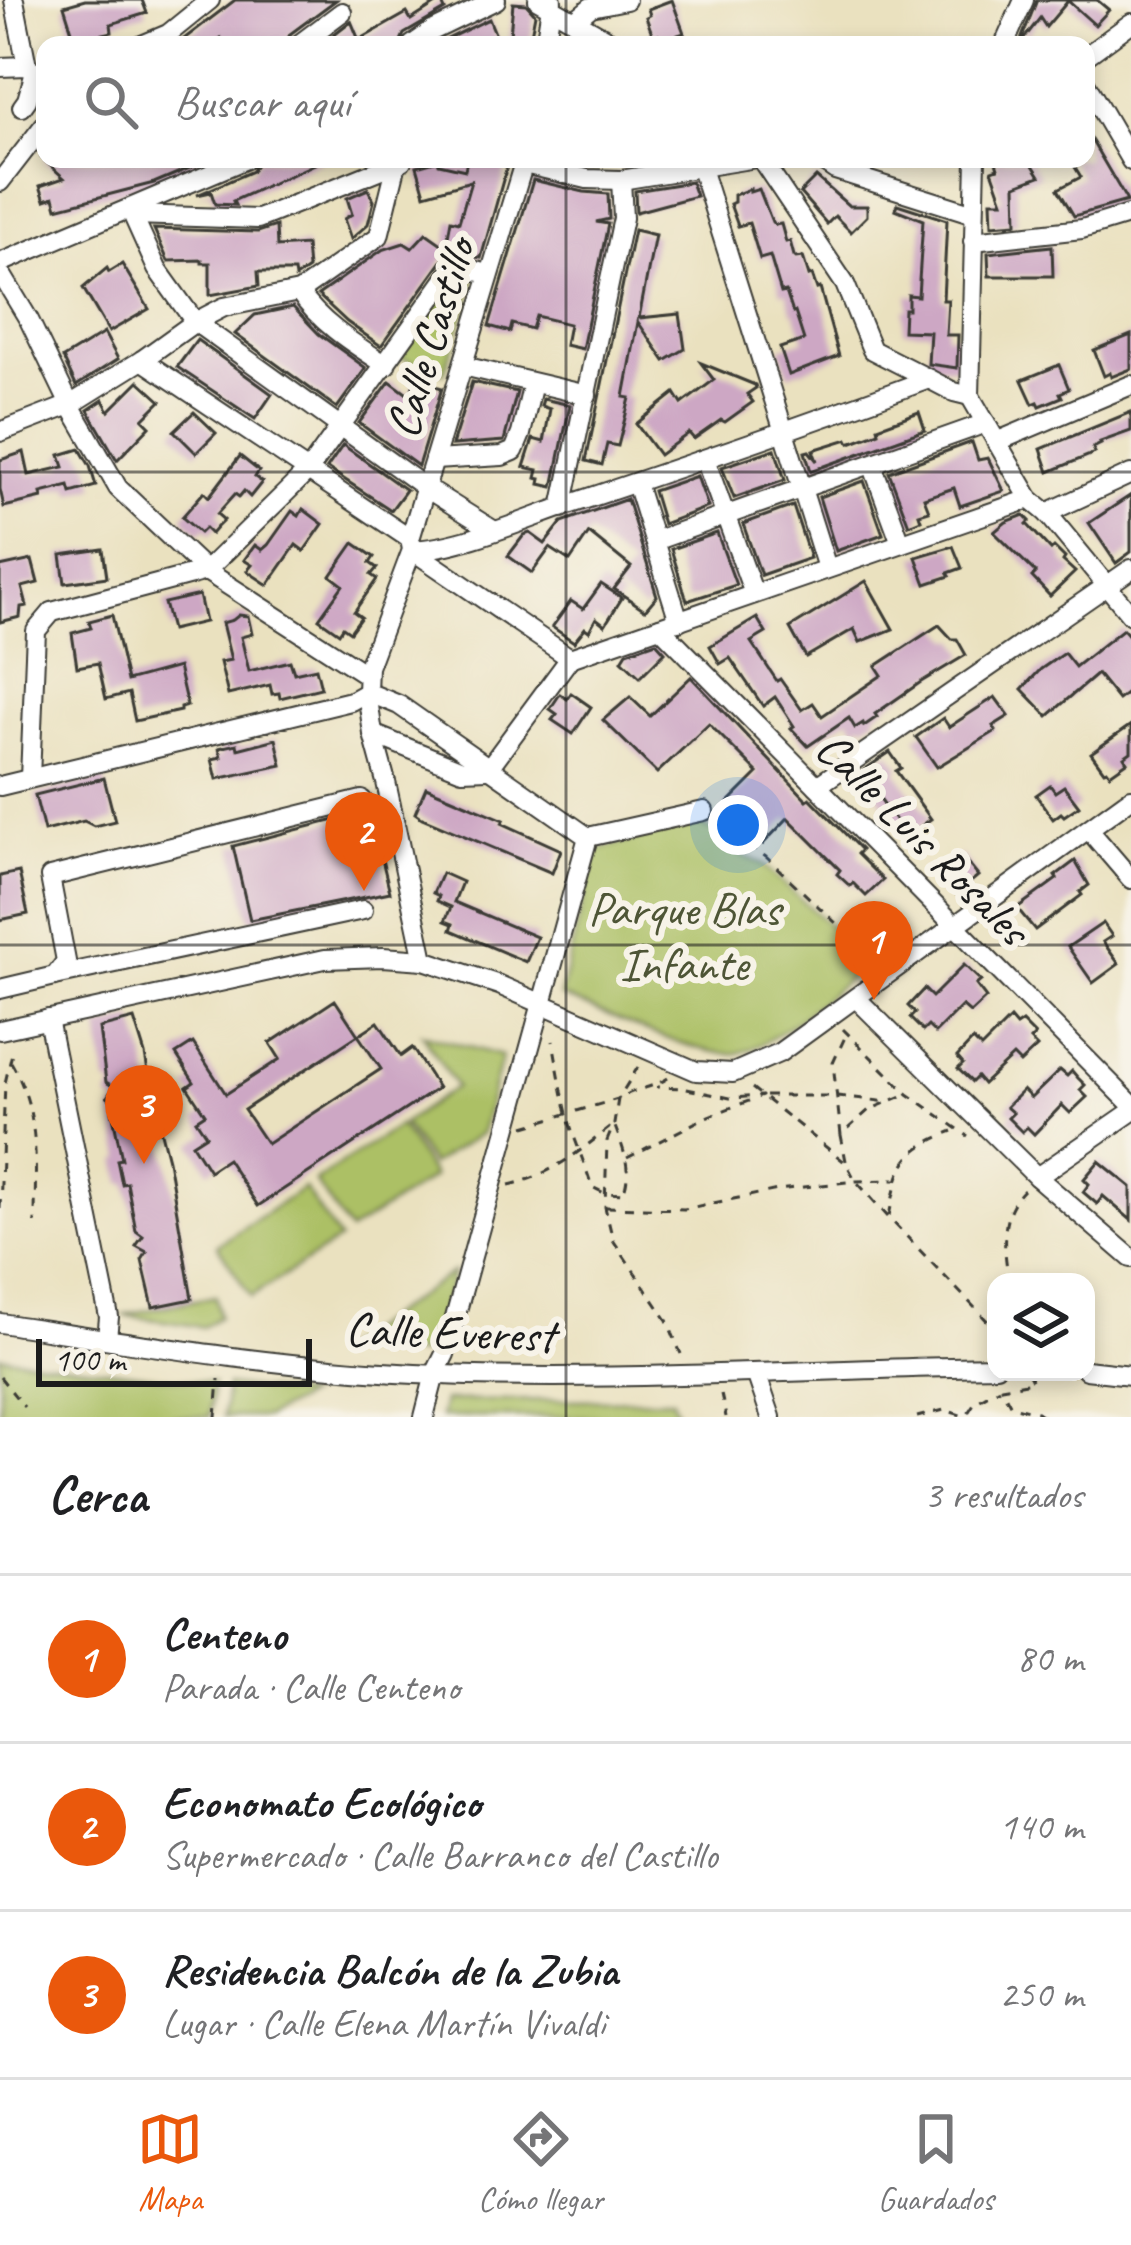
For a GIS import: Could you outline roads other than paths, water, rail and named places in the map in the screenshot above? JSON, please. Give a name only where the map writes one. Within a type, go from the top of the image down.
[{"type":"street","points":[[14,0],[36,70],[22,107]]},
{"type":"street","points":[[425,36],[496,0]]},
{"type":"street","points":[[574,21],[591,7],[626,0]]},
{"type":"street","points":[[1013,36],[1024,0]]},
{"type":"street","points":[[174,36],[206,2]]},
{"type":"street","points":[[547,2],[601,36]]},
{"type":"street","points":[[545,36],[547,2]]},
{"type":"street","points":[[310,36],[342,12]]},
{"type":"street","points":[[1095,49],[1131,22]]},
{"type":"street","points":[[0,67],[36,70]]},
{"type":"street","points":[[1095,99],[1131,161]]},
{"type":"street","points":[[0,182],[36,136]]},
{"type":"street","points":[[226,168],[2,268],[70,405],[118,488],[206,571],[589,838],[704,811]]},
{"type":"street","points":[[131,212],[258,219],[380,168]]},
{"type":"street","points":[[0,432],[70,405],[194,322],[224,308],[299,292],[379,236],[397,168]]},
{"type":"street","name":"Calle Castillo","points":[[367,684],[368,667],[411,545],[522,168]]},
{"type":"street","points":[[546,168],[587,179],[621,180],[680,168]]},
{"type":"street","points":[[712,168],[784,433],[827,568]]},
{"type":"street","points":[[767,168],[845,284],[872,350],[970,396]]},
{"type":"street","points":[[832,168],[974,214]]},
{"type":"street","points":[[976,168],[970,396],[1030,500],[1047,513],[1131,615]]},
{"type":"street","points":[[562,508],[623,218],[621,180]]},
{"type":"street","points":[[131,212],[157,269],[194,322],[426,488],[493,530]]},
{"type":"street","points":[[973,241],[1082,230],[1131,214]]},
{"type":"street","points":[[30,778],[36,631],[52,612],[206,571],[309,470],[455,266],[489,274]]},
{"type":"street","points":[[299,292],[310,310],[386,365]]},
{"type":"street","points":[[142,360],[309,470],[570,658]]},
{"type":"street","points":[[463,366],[586,395]]},
{"type":"street","points":[[411,545],[435,549],[784,433],[929,379]]},
{"type":"street","points":[[434,460],[514,452],[533,382]]},
{"type":"street","points":[[996,442],[1131,385]]},
{"type":"street","points":[[654,541],[986,423]]},
{"type":"street","points":[[706,459],[754,593]]},
{"type":"street","points":[[872,464],[901,543]]},
{"type":"street","points":[[1047,513],[1131,474]]},
{"type":"street","points":[[637,483],[670,624]]},
{"type":"street","points":[[488,769],[570,658],[1030,500]]},
{"type":"street","points":[[817,786],[1131,568]]},
{"type":"street","name":"Calle Luis Rosales","points":[[670,624],[817,786],[1131,1108]]},
{"type":"street","points":[[367,684],[373,734],[424,960]]},
{"type":"street","points":[[0,786],[352,701],[367,684]]},
{"type":"street","points":[[373,734],[462,770],[488,769]]},
{"type":"street","points":[[7,1028],[325,959],[383,957],[424,960],[500,985],[696,1071],[733,1072],[779,1053],[1131,798]]},
{"type":"street","points":[[55,976],[66,961],[50,877],[362,800]]},
{"type":"street","points":[[1089,830],[1131,879]]},
{"type":"street","points":[[424,1417],[547,1004],[589,838]]},
{"type":"street","points":[[0,988],[364,910]]},
{"type":"street","points":[[856,998],[1036,1178],[1131,1258]]},
{"type":"street","points":[[48,1019],[109,1318],[107,1339]]},
{"type":"street","points":[[1036,1178],[1131,1108]]},
{"type":"street","name":"Calle Everest","points":[[0,1323],[318,1367],[435,1374],[690,1376],[987,1366]]},
{"type":"street","points":[[308,1346],[318,1367]]},
{"type":"street","points":[[1095,1371],[1131,1375]]},
{"type":"street","points":[[756,1373],[771,1417]]},
{"type":"place","name":"Economato Ecológico","points":[[364,891]]},
{"type":"place","name":"Centeno","points":[[874,1000]]},
{"type":"place","name":"Residencia Balcón de la Zubia","points":[[144,1164]]},
{"type":"park label","name":"Parque Blas Infante","points":[[684,936]]}]
